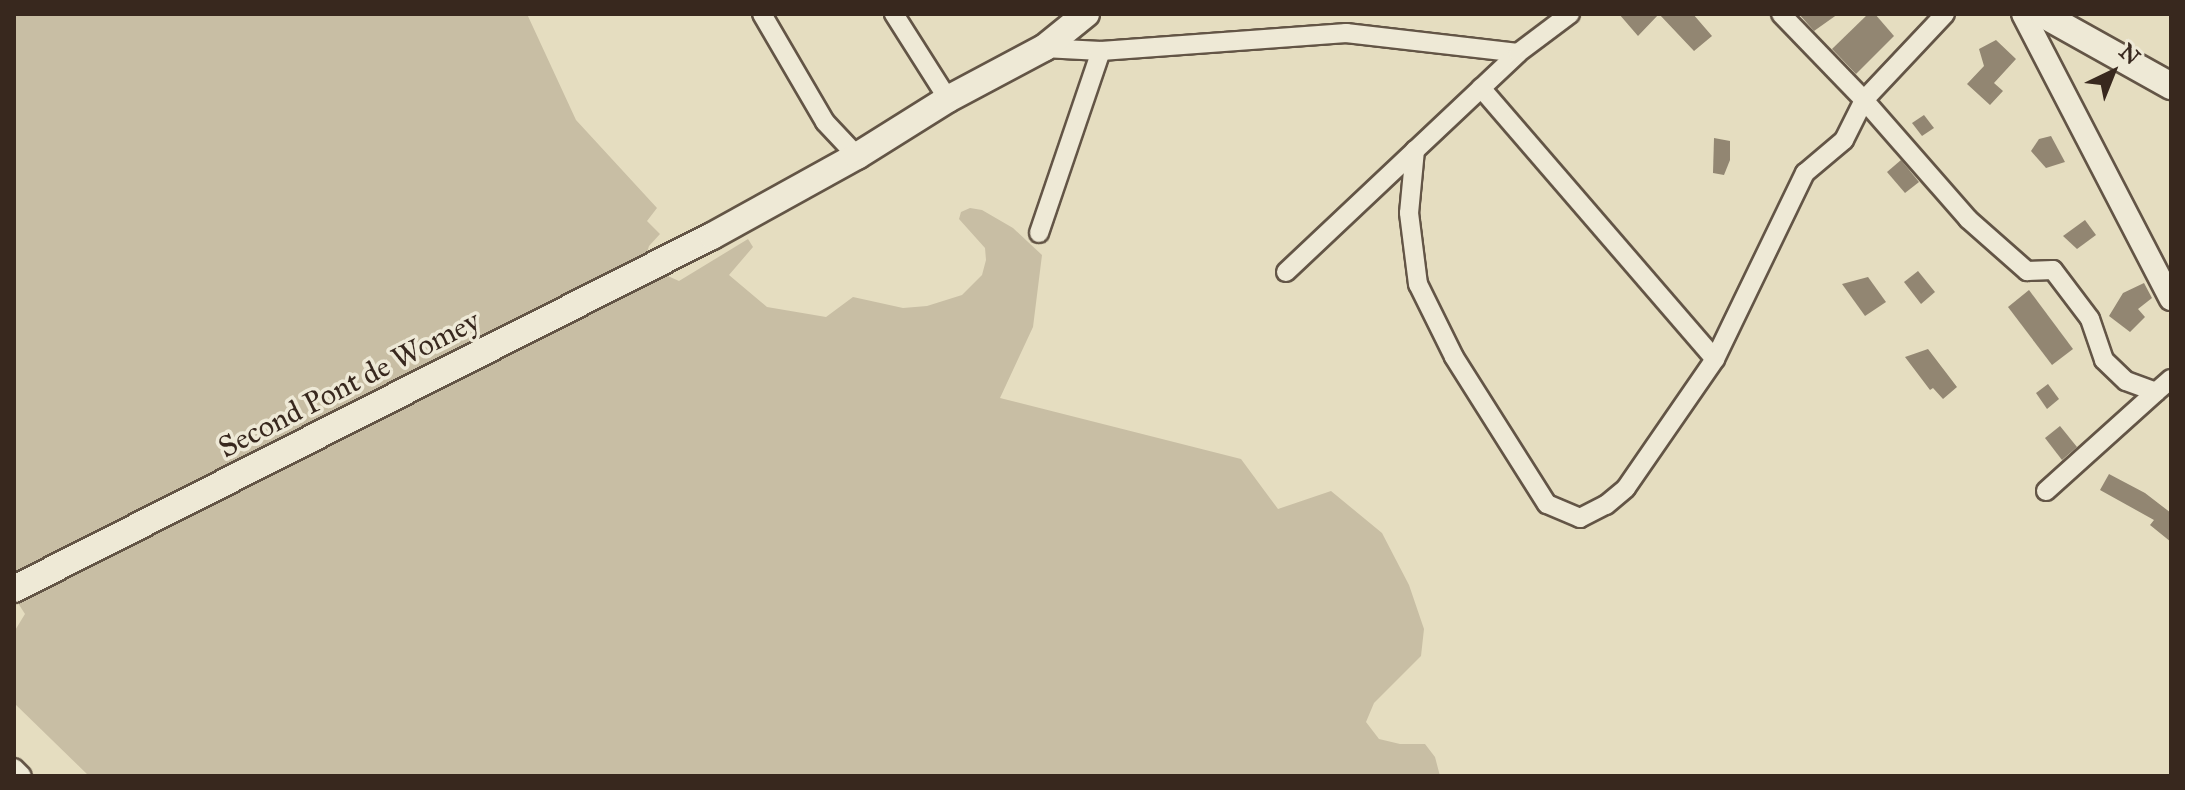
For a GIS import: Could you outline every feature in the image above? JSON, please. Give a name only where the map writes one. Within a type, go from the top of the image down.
[{"type":"main road","name":"Second Pont de Womey","points":[[14,589],[712,236],[857,156],[948,99],[1044,48],[1086,14]]},
{"type":"main road","points":[[2042,14],[2171,86]]},
{"type":"street","points":[[762,14],[825,122],[857,156]]},
{"type":"street","points":[[894,14],[948,99]]},
{"type":"street","points":[[1346,33],[1352,14]]},
{"type":"street","points":[[1781,14],[1864,100],[1968,219],[2027,271],[2053,270],[2090,319],[2104,360],[2126,381],[2156,392]]},
{"type":"street","points":[[1415,150],[1409,213],[1418,284],[1454,357],[1547,504],[1580,518],[1606,505],[1626,488],[1715,359],[1805,173],[1844,140],[1864,100],[1945,14]]},
{"type":"street","points":[[2023,14],[2171,299]]},
{"type":"street","points":[[1286,272],[1518,53],[1568,15]]},
{"type":"street","points":[[1044,48],[1101,51],[1346,33],[1518,53]]},
{"type":"street","points":[[1039,233],[1101,51]]},
{"type":"street","points":[[1481,88],[1715,359]]},
{"type":"street","points":[[2046,491],[2171,379]]},
{"type":"street","points":[[14,768],[22,776]]},
{"type":"shaded area","points":[[14,14],[527,14],[576,120],[657,208],[647,221],[660,234],[649,246],[643,265],[679,281],[748,239],[753,247],[729,275],[767,307],[826,317],[853,297],[903,308],[927,306],[962,295],[982,275],[986,260],[985,248],[959,219],[961,212],[970,208],[982,210],[1013,228],[1042,255],[1033,327],[1000,398],[1241,459],[1278,509],[1331,491],[1382,533],[1409,585],[1424,629],[1421,656],[1374,703],[1366,722],[1379,739],[1400,744],[1425,744],[1435,757],[1440,776],[89,776],[14,703],[14,632],[25,614],[14,597]]},
{"type":"building","points":[[1619,14],[1659,14],[1638,36]]},
{"type":"building","points":[[1659,14],[1693,14],[1712,36],[1694,51]]},
{"type":"building","points":[[1799,14],[1838,14],[1814,31]]},
{"type":"building","points":[[1868,14],[1875,14],[1894,36],[1856,74],[1832,49]]},
{"type":"building","points":[[1996,40],[2016,59],[1994,83],[2003,91],[1990,105],[1967,84],[1984,66],[1979,49]]},
{"type":"building","points":[[1924,115],[1934,128],[1922,136],[1912,123]]},
{"type":"building","points":[[2051,136],[2065,162],[2046,168],[2031,151],[2039,139]]},
{"type":"building","points":[[1714,138],[1730,141],[1730,160],[1724,175],[1713,173]]},
{"type":"building","points":[[1901,160],[1919,182],[1905,193],[1887,172]]},
{"type":"building","points":[[2085,220],[2096,235],[2077,249],[2063,236]]},
{"type":"building","points":[[1918,271],[1935,292],[1921,304],[1904,282]]},
{"type":"building","points":[[1868,277],[1886,302],[1865,316],[1842,284]]},
{"type":"building","points":[[2144,283],[2152,298],[2138,309],[2145,317],[2130,332],[2109,316],[2123,293]]},
{"type":"building","points":[[2029,290],[2073,349],[2052,365],[2008,307]]},
{"type":"building","points":[[1928,349],[1957,387],[1943,399],[1933,388],[1930,390],[1905,357]]},
{"type":"building","points":[[2048,384],[2059,399],[2047,409],[2036,393]]},
{"type":"building","points":[[2060,426],[2077,447],[2062,460],[2045,438]]},
{"type":"building","points":[[2109,474],[2145,493],[2171,513],[2171,542],[2150,525],[2154,520],[2100,490]]}]
